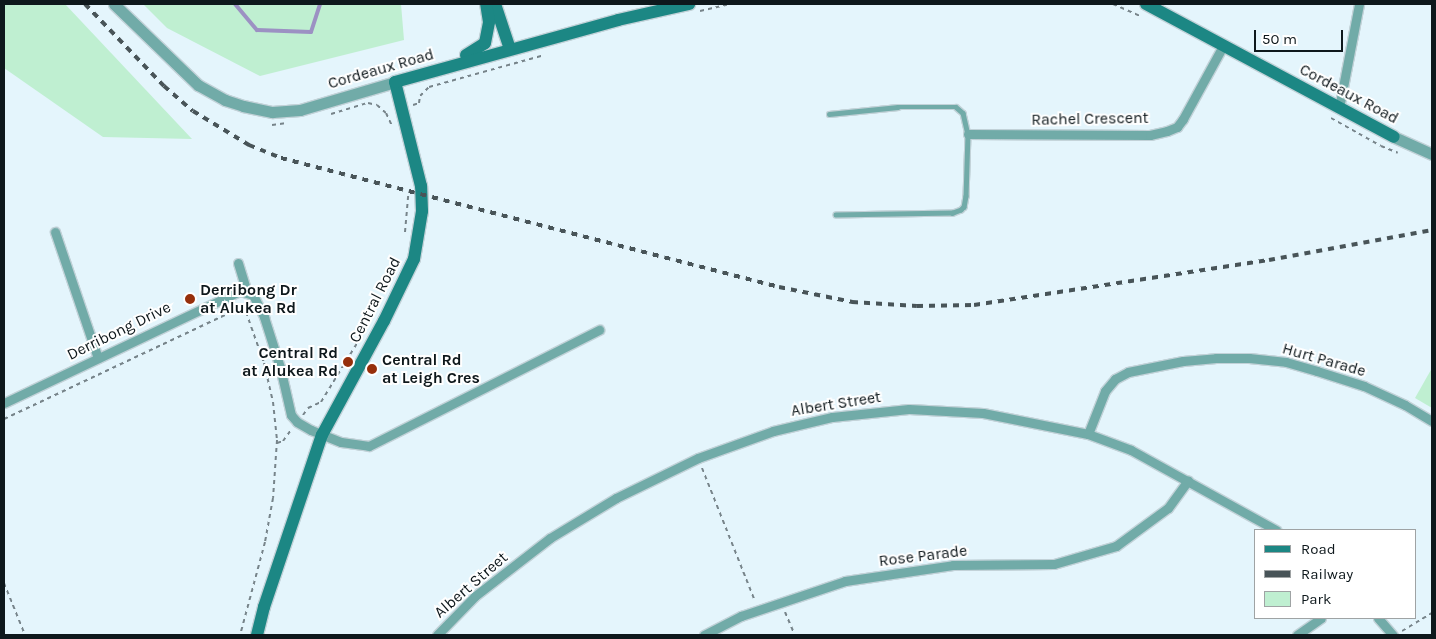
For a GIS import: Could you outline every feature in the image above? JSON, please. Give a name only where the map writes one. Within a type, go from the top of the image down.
[{"type":"main road","points":[[430,71],[479,49],[485,43],[489,22],[486,4]]},
{"type":"main road","points":[[495,4],[510,49]]},
{"type":"main road","name":"Cordeaux Road","points":[[1146,4],[1224,44],[1394,137]]},
{"type":"main road","name":"Cordeaux Road","points":[[396,82],[510,49],[694,8]]},
{"type":"main road","name":"Central Road","points":[[256,635],[322,435],[402,287],[418,244],[422,211],[421,186],[396,82]]},
{"type":"street","name":"Cordeaux Road","points":[[114,4],[198,85],[225,100],[243,106],[272,112],[300,110],[396,82]]},
{"type":"street","points":[[1339,108],[1360,4]]},
{"type":"street","name":"Rachel Crescent","points":[[968,134],[1121,135],[1150,134],[1167,131],[1177,127],[1183,119],[1224,44]]},
{"type":"street","name":"Cordeaux Road","points":[[1394,137],[1432,154]]},
{"type":"street","points":[[55,232],[98,358]]},
{"type":"street","points":[[238,263],[247,292],[253,294],[264,317],[280,367],[291,415],[297,422],[341,442],[369,446],[599,330]]},
{"type":"street","name":"Derribong Drive","points":[[4,403],[234,293],[247,292]]},
{"type":"street","name":"Hurt Parade","points":[[1088,434],[1105,391],[1115,379],[1128,372],[1183,361],[1216,358],[1249,358],[1286,362],[1317,371],[1364,386],[1405,405],[1432,421]]},
{"type":"street","name":"Albert Street","points":[[437,635],[475,596],[550,538],[616,498],[698,458],[774,431],[832,417],[909,409],[984,413],[1088,434],[1131,450],[1274,529]]},
{"type":"street","name":"Rose Parade","points":[[704,635],[741,616],[844,581],[953,565],[1054,564],[1116,546],[1168,508],[1188,480]]},
{"type":"street","points":[[1297,635],[1320,619]]},
{"type":"street","points":[[1379,619],[1394,635]]},
{"type":"lane","points":[[829,114],[898,108],[956,107],[963,113],[968,134],[966,196],[961,210],[953,213],[836,216]]},
{"type":"path","points":[[694,8],[731,4]]},
{"type":"path","points":[[419,103],[420,96],[429,88],[552,52]]},
{"type":"path","points":[[329,114],[368,103],[377,105],[386,112],[394,130]]},
{"type":"path","points":[[267,123],[276,126],[294,122]]},
{"type":"path","points":[[405,241],[408,192]]},
{"type":"path","points":[[4,419],[240,309],[246,312],[251,321],[264,363],[273,402],[277,443],[272,498],[265,542],[240,635]]},
{"type":"path","points":[[277,443],[283,441],[308,408],[321,402],[341,366],[361,337]]},
{"type":"path","points":[[698,458],[758,610]]},
{"type":"path","points":[[4,583],[25,635]]},
{"type":"path","points":[[781,603],[795,635]]},
{"type":"path","points":[[1394,635],[1432,613]]},
{"type":"green space","points":[[4,4],[65,4],[192,139],[103,137],[4,68]]},
{"type":"green space","points":[[143,4],[401,4],[404,40],[260,76],[167,28]]},
{"type":"green space","points":[[1432,368],[1432,408],[1415,398]]},
{"type":"waterway","points":[[235,4],[257,30],[311,32],[320,4]]},
{"type":"railway","points":[[85,4],[164,86],[193,111],[249,145],[281,158],[779,287],[852,302],[917,306],[974,305],[1269,260],[1432,230]]},
{"type":"place","name":"Derribong Dr at Alukea Rd","points":[[190,299]]},
{"type":"place","name":"Central Rd at Alukea Rd","points":[[348,362]]},
{"type":"place","name":"Central Rd at Leigh Cres","points":[[372,369]]}]
